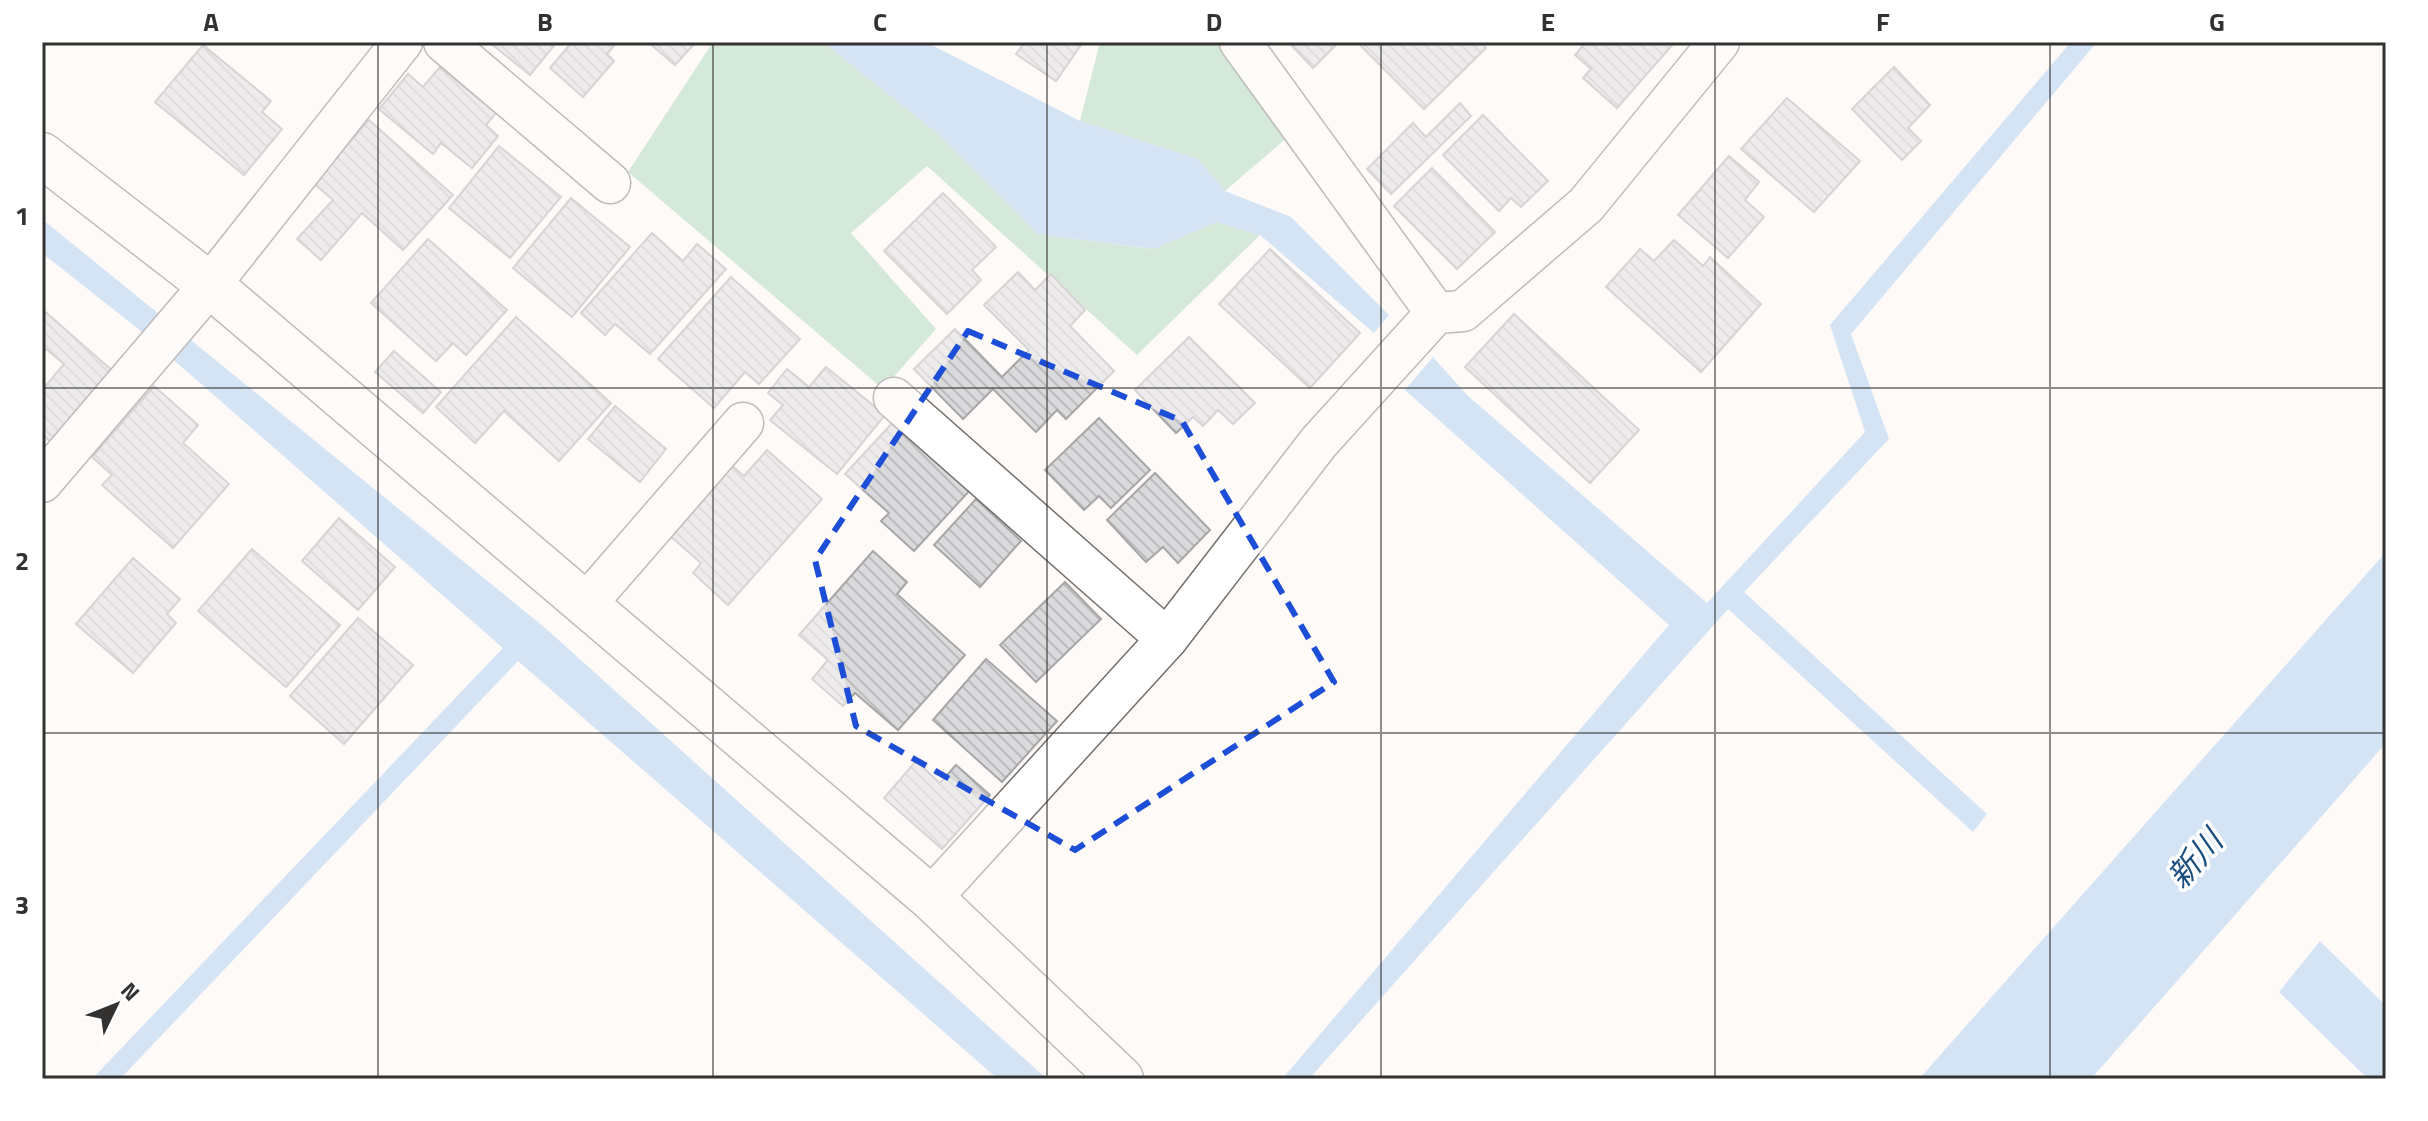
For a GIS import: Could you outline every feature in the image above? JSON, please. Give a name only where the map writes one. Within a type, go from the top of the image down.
[{"type":"street","points":[[42,482],[198,299],[402,42]]},
{"type":"street","points":[[444,42],[610,183]]},
{"type":"street","points":[[1240,42],[1436,313]]},
{"type":"street","points":[[931,898],[1167,639],[1319,442],[1436,313],[1463,311],[1586,205],[1719,42]]},
{"type":"street","points":[[42,155],[198,299],[586,604],[931,898],[1121,1079]]},
{"type":"street","points":[[894,398],[1167,639]]},
{"type":"street","points":[[586,604],[743,423]]},
{"type":"highlighted area","points":[[968,331],[1182,421],[1334,682],[1075,850],[856,726],[815,560]]},
{"type":"green space","points":[[713,42],[823,42],[942,137],[1038,234],[1153,249],[1217,222],[1260,235],[1137,355],[927,166],[851,233],[936,329],[883,389],[628,172]]},
{"type":"green space","points":[[1100,42],[1220,42],[1290,135],[1225,191],[1198,159],[1080,121]]},
{"type":"water","points":[[823,42],[926,42],[1080,121],[1198,159],[1225,191],[1291,217],[1389,315],[1374,333],[1260,235],[1217,222],[1154,249],[1038,234],[942,137]]},
{"type":"water","points":[[2071,42],[2097,42],[1851,334],[1889,439],[1744,592],[1987,814],[1973,832],[1728,609],[1309,1079],[1282,1079],[1669,625],[1405,390],[1433,357],[1467,395],[1707,603],[1865,432],[1830,325]]},
{"type":"water","points":[[42,219],[544,627],[1047,1079],[998,1079],[518,661],[120,1079],[92,1079],[503,648],[136,327],[42,253]]},
{"type":"water","name":"新川","points":[[2386,552],[2386,743],[2091,1079],[1919,1079]]},
{"type":"water","points":[[2320,941],[2386,1006],[2386,1079],[2368,1079],[2279,992]]},
{"type":"building","points":[[489,42],[557,42],[530,75]]},
{"type":"building","points":[[572,42],[617,42],[607,54],[614,61],[583,97],[550,68]]},
{"type":"building","points":[[648,42],[696,42],[675,65]]},
{"type":"building","points":[[1025,42],[1083,42],[1056,81],[1016,54]]},
{"type":"building","points":[[1296,42],[1339,42],[1313,68],[1292,46]]},
{"type":"building","points":[[1357,42],[1481,42],[1486,48],[1424,109]]},
{"type":"building","points":[[1586,42],[1675,42],[1617,108],[1583,78],[1591,69],[1575,55]]},
{"type":"building","points":[[203,45],[271,101],[262,112],[282,129],[244,175],[155,102]]},
{"type":"building","points":[[440,67],[496,113],[486,125],[498,136],[472,168],[441,143],[433,154],[379,109],[408,74],[423,87]]},
{"type":"building","points":[[1894,67],[1930,105],[1908,128],[1921,141],[1902,160],[1852,109]]},
{"type":"building","points":[[1787,98],[1860,161],[1814,212],[1741,149]]},
{"type":"building","points":[[1460,103],[1471,116],[1391,194],[1367,169],[1413,123],[1426,137]]},
{"type":"building","points":[[1483,115],[1548,181],[1521,207],[1511,198],[1499,211],[1443,155]]},
{"type":"building","points":[[369,120],[453,195],[403,250],[362,213],[321,260],[297,239],[333,200],[313,183]]},
{"type":"building","points":[[499,146],[561,197],[510,258],[449,208]]},
{"type":"building","points":[[1729,156],[1759,182],[1745,200],[1764,217],[1728,258],[1678,215]]},
{"type":"building","points":[[1432,168],[1495,232],[1457,269],[1394,206]]},
{"type":"building","points":[[943,193],[996,247],[972,270],[981,280],[947,314],[884,251]]},
{"type":"building","points":[[571,198],[630,247],[572,317],[513,268]]},
{"type":"building","points":[[652,233],[683,261],[697,244],[726,269],[650,354],[615,324],[605,335],[581,313]]},
{"type":"building","points":[[428,239],[507,310],[466,355],[453,343],[436,361],[371,303]]},
{"type":"building","points":[[1674,240],[1703,266],[1710,257],[1761,304],[1701,372],[1606,287],[1640,249],[1654,261]]},
{"type":"building","points":[[1270,249],[1360,333],[1310,388],[1219,304]]},
{"type":"building","points":[[1018,272],[1035,290],[1051,274],[1085,310],[1070,326],[1114,371],[1066,419],[1057,410],[1036,432],[993,389],[963,419],[914,369],[955,329],[1002,377],[1029,350],[984,305]]},
{"type":"building","points":[[731,277],[800,339],[759,384],[745,372],[714,408],[658,359]]},
{"type":"building","points":[[42,309],[114,372],[52,443],[42,434],[42,390],[64,364],[46,349],[42,353]]},
{"type":"building","points":[[1514,314],[1639,430],[1590,483],[1465,367]]},
{"type":"building","points":[[516,317],[611,403],[559,461],[504,411],[475,443],[436,407]]},
{"type":"building","points":[[1189,337],[1255,403],[1233,424],[1218,410],[1203,426],[1193,417],[1176,433],[1135,390]]},
{"type":"building","points":[[394,351],[441,392],[423,413],[375,372]]},
{"type":"building","points":[[826,367],[885,415],[837,474],[770,420],[783,405],[768,393],[787,369],[809,387]]},
{"type":"building","points":[[154,386],[198,425],[183,443],[229,484],[173,548],[102,485],[112,475],[92,457]]},
{"type":"building","points":[[615,406],[666,449],[640,482],[588,439]]},
{"type":"building","points":[[1099,418],[1150,470],[1111,508],[1099,496],[1084,510],[1045,470]]},
{"type":"building","points":[[895,420],[971,489],[914,551],[881,521],[889,513],[845,474]]},
{"type":"building","points":[[767,450],[822,499],[728,605],[693,573],[701,563],[669,535],[731,465],[744,476]]},
{"type":"building","points":[[1155,473],[1210,530],[1178,563],[1163,547],[1146,562],[1107,520]]},
{"type":"building","points":[[976,499],[1021,541],[980,587],[934,545]]},
{"type":"building","points":[[339,518],[395,567],[358,610],[302,561]]},
{"type":"building","points":[[252,549],[340,625],[286,687],[198,611]]},
{"type":"building","points":[[873,551],[907,582],[897,594],[965,655],[898,730],[855,693],[843,706],[812,679],[828,660],[799,635]]},
{"type":"building","points":[[133,558],[180,599],[167,614],[176,623],[133,673],[76,624]]},
{"type":"building","points":[[1065,582],[1101,619],[1036,682],[1000,645]]},
{"type":"building","points":[[358,618],[413,665],[344,744],[290,696]]},
{"type":"building","points":[[986,659],[1057,721],[1002,782],[933,720]]},
{"type":"building","points":[[916,761],[940,783],[956,765],[990,795],[942,849],[884,798]]}]
